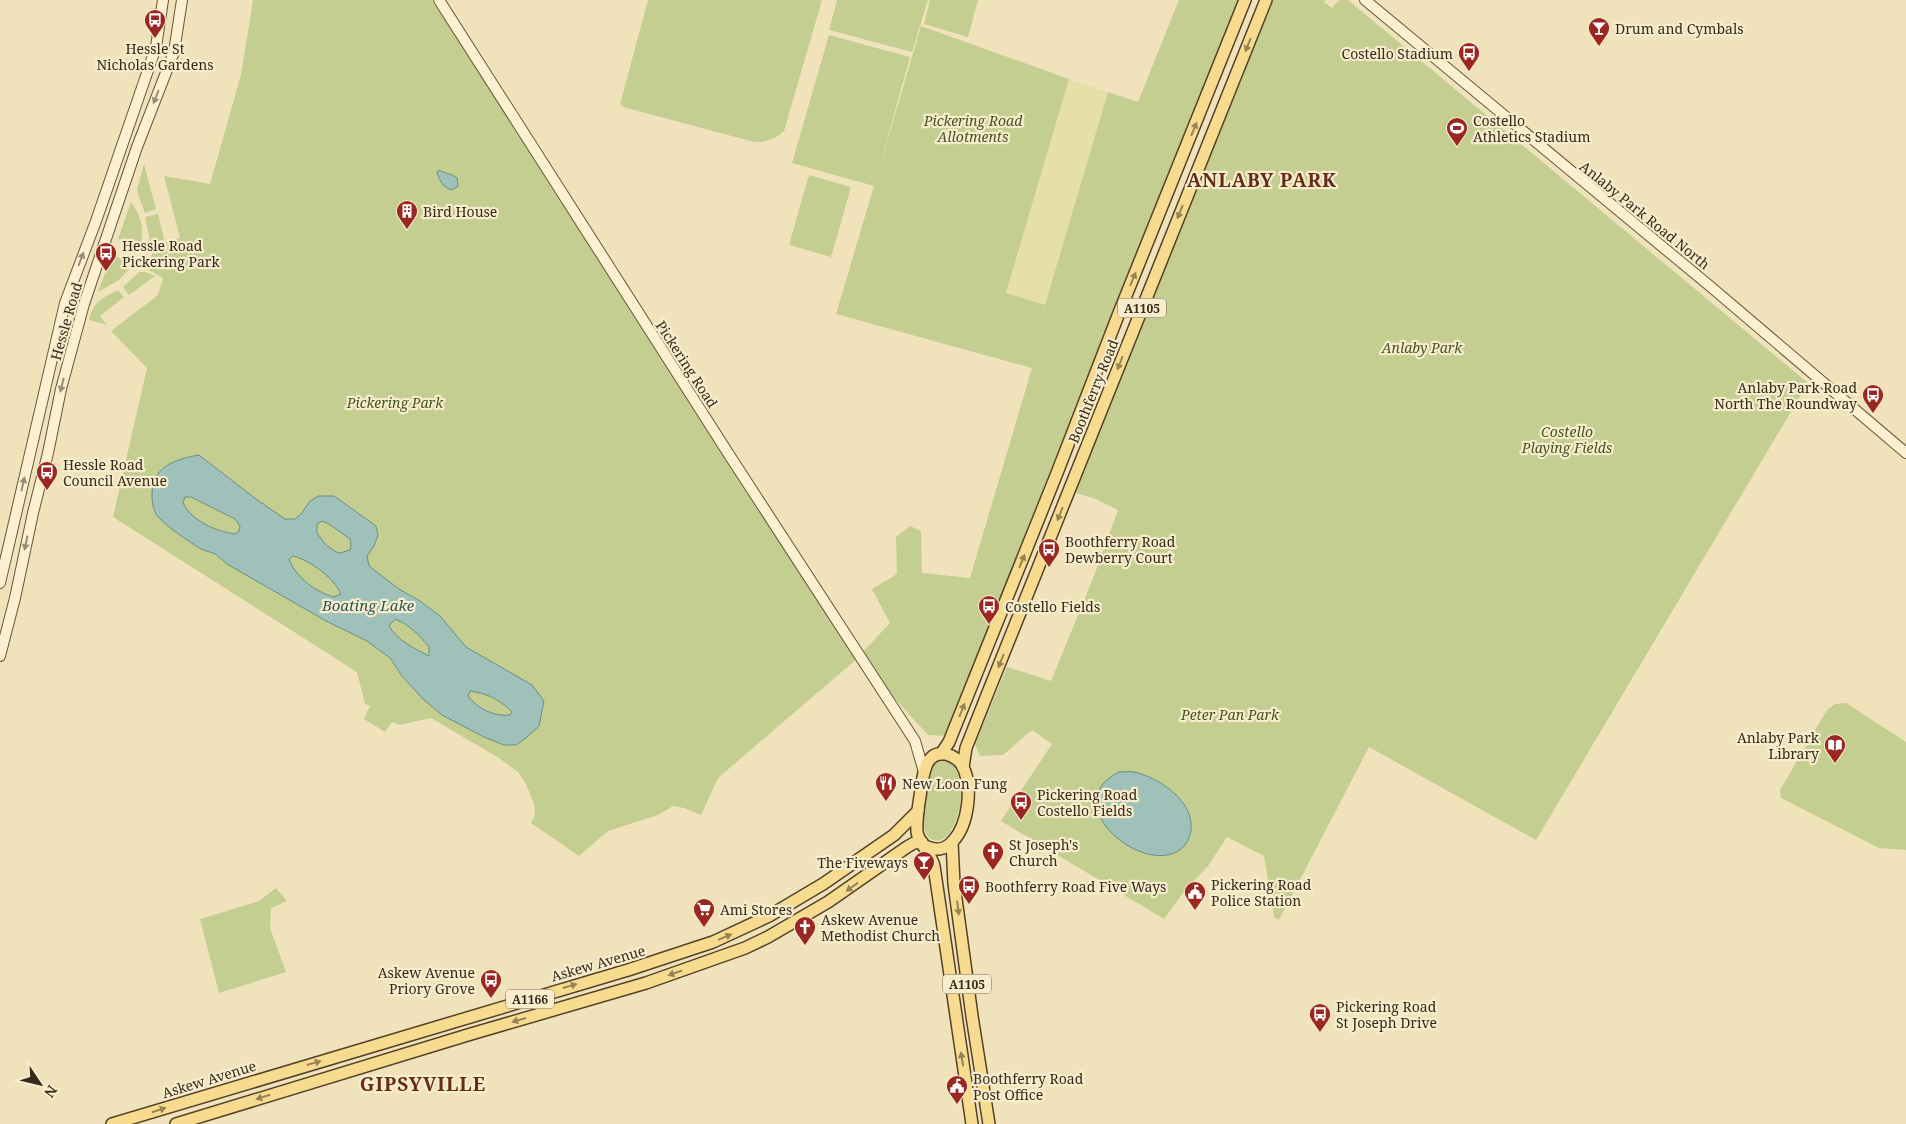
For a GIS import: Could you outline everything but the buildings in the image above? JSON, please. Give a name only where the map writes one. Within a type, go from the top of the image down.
[{"type":"main road","name":"Boothferry Road","points":[[938,754],[949,742],[1054,482],[1118,312],[1245,0]]},
{"type":"main road","name":"Boothferry Road","points":[[963,767],[966,748],[990,686],[1266,0]]},
{"type":"main road","points":[[938,754],[952,756],[963,767]]},
{"type":"main road","name":"A1105","points":[[938,754],[928,762],[924,772],[918,811],[918,832],[933,859],[938,886],[972,1124]]},
{"type":"main road","name":"A1105","points":[[963,767],[967,784],[967,804],[963,824],[952,842],[954,884],[968,992],[989,1124]]},
{"type":"main road","name":"Askew Avenue","points":[[112,1124],[672,957],[740,931],[792,904],[823,884],[894,835],[918,811]]},
{"type":"main road","points":[[924,844],[930,849],[943,849],[952,842]]},
{"type":"main road","name":"A1166","points":[[176,1124],[480,1031],[640,985],[745,948],[798,921],[844,892],[907,847],[914,843],[924,844]]},
{"type":"main road","points":[[476,1015],[480,1031]]},
{"type":"street","name":"Hessle Road","points":[[0,583],[65,303],[156,47],[163,0]]},
{"type":"street","name":"Hessle Road","points":[[0,656],[15,598],[61,389],[84,304],[137,146],[174,52],[182,0]]},
{"type":"street","name":"Pickering Road","points":[[439,0],[723,446],[915,741],[924,749],[938,754]]},
{"type":"street","name":"Anlaby Park Road North","points":[[1365,0],[1711,287],[1906,453]]},
{"type":"street","points":[[123,141],[137,146]]},
{"type":"street","name":"Pickering Road","points":[[915,741],[924,772]]},
{"type":"shaded area","points":[[1069,79],[1108,92],[1045,305],[1006,294]]},
{"type":"green space","name":"Pickering Park","points":[[253,0],[432,0],[858,657],[890,623],[872,589],[897,574],[896,537],[910,526],[921,531],[922,573],[970,578],[1032,368],[836,314],[874,186],[792,163],[829,35],[910,57],[877,176],[921,26],[1069,79],[1006,293],[1045,305],[1108,92],[1138,102],[1179,0],[1240,0],[1156,205],[945,736],[928,735],[858,658],[718,778],[701,815],[673,806],[658,815],[608,831],[579,856],[531,823],[535,815],[534,804],[526,784],[518,772],[499,758],[431,718],[399,725],[392,722],[385,732],[364,719],[370,706],[365,704],[357,672],[113,517],[147,368],[111,331],[158,295],[163,278],[147,269],[154,249],[166,251],[168,246],[165,243],[180,238],[164,176],[210,184],[241,75]]},
{"type":"green space","points":[[648,0],[822,0],[784,131],[770,140],[754,142],[623,107],[620,104]]},
{"type":"green space","points":[[837,0],[928,0],[912,52],[829,30]]},
{"type":"green space","points":[[930,0],[978,0],[968,37],[924,24]]},
{"type":"green space","name":"Anlaby Park","points":[[1271,0],[1325,0],[1324,2],[1332,8],[1339,0],[1348,0],[1808,383],[1536,840],[1369,747],[1279,920],[1274,917],[1264,856],[1227,837],[1208,866],[1185,890],[1164,919],[1001,821],[1052,744],[1032,730],[1003,755],[980,756],[975,744],[1007,667],[1051,681],[1094,576],[1118,510],[1096,499],[1073,492]]},
{"type":"green space","points":[[144,164],[156,209],[145,213],[137,189]]},
{"type":"green space","points":[[809,175],[851,187],[831,257],[789,245]]},
{"type":"green space","points":[[131,202],[141,223],[140,246],[118,239]]},
{"type":"green space","points":[[158,214],[164,239],[159,241],[163,247],[151,245],[145,217]]},
{"type":"green space","points":[[112,255],[134,263],[119,280],[98,292]]},
{"type":"green space","points":[[139,272],[146,272],[155,276],[129,295],[123,287]]},
{"type":"green space","points":[[118,290],[124,297],[100,316],[107,325],[89,320],[96,304],[107,295]]},
{"type":"green space","points":[[1846,703],[1906,742],[1906,850],[1879,848],[1781,798],[1780,790],[1827,710],[1835,704]]},
{"type":"green space","points":[[940,759],[951,764],[958,774],[961,789],[960,804],[956,820],[950,832],[942,840],[933,840],[925,832],[923,816],[930,771],[933,764]]},
{"type":"green space","points":[[276,888],[287,901],[271,908],[270,928],[286,972],[219,993],[200,919],[259,901]]},
{"type":"water","points":[[439,170],[457,178],[458,186],[452,190],[444,186],[438,176],[437,172]]},
{"type":"water","name":"Boating Lake","points":[[199,455],[285,519],[295,519],[302,513],[309,502],[318,496],[334,496],[376,526],[378,535],[374,546],[367,556],[369,566],[399,589],[420,601],[440,616],[466,647],[532,685],[544,701],[539,726],[516,745],[504,745],[484,737],[442,715],[423,699],[402,676],[390,658],[367,641],[326,621],[227,564],[215,554],[201,549],[170,527],[159,518],[154,510],[152,489],[154,481],[162,470],[173,462]],"holes":[[[185,497],[191,497],[235,519],[240,526],[239,531],[235,534],[212,528],[192,515],[183,503]],[[322,521],[329,524],[350,539],[350,550],[340,553],[326,545],[317,533],[317,524]],[[293,556],[314,566],[333,582],[341,594],[334,597],[314,588],[296,572],[289,559]],[[395,619],[410,627],[429,647],[429,656],[407,644],[389,626]],[[470,691],[482,693],[503,704],[512,712],[510,715],[498,715],[481,708],[468,696]]]},
{"type":"water","points":[[1119,772],[1134,772],[1144,775],[1164,785],[1181,800],[1190,819],[1191,830],[1188,840],[1181,849],[1165,855],[1147,854],[1128,846],[1112,833],[1101,818],[1096,802],[1102,786]]},
{"type":"place","name":"Hessle St Nicholas Gardens","points":[[155,39]]},
{"type":"place","name":"Drum and Cymbals","points":[[1599,47]]},
{"type":"place","name":"Costello Stadium","points":[[1469,72]]},
{"type":"place","name":"Costello Athletics Stadium","points":[[1457,147]]},
{"type":"place","name":"Bird House","points":[[407,230]]},
{"type":"place","name":"Hessle Road Pickering Park","points":[[106,272]]},
{"type":"place","name":"Anlaby Park Road North The Roundway","points":[[1873,414]]},
{"type":"place","name":"Hessle Road Council Avenue","points":[[47,491]]},
{"type":"place","name":"Boothferry Road Dewberry Court","points":[[1049,568]]},
{"type":"place","name":"Costello Fields","points":[[989,625]]},
{"type":"place","name":"Anlaby Park Library","points":[[1835,764]]},
{"type":"place","name":"New Loon Fung","points":[[886,802]]},
{"type":"place","name":"Pickering Road Costello Fields","points":[[1021,821]]},
{"type":"place","name":"St Joseph's Church","points":[[993,871]]},
{"type":"place","name":"The Fiveways","points":[[924,881]]},
{"type":"place","name":"Boothferry Road Five Ways","points":[[969,905]]},
{"type":"place","name":"Pickering Road Police Station","points":[[1195,911]]},
{"type":"place","name":"Ami Stores","points":[[704,928]]},
{"type":"place","name":"Askew Avenue Methodist Church","points":[[805,946]]},
{"type":"place","name":"Askew Avenue Priory Grove","points":[[491,999]]},
{"type":"place","name":"Pickering Road St Joseph Drive","points":[[1320,1033]]},
{"type":"place","name":"Boothferry Road Post Office","points":[[957,1105]]},
{"type":"district","name":"ANLABY PARK","points":[[1262,180]]},
{"type":"district","name":"GIPSYVILLE","points":[[423,1084]]},
{"type":"park label","name":"Pickering Road Allotments","points":[[973,128]]},
{"type":"park label","name":"Costello Playing Fields","points":[[1567,440]]},
{"type":"park label","name":"Peter Pan Park","points":[[1230,714]]}]
